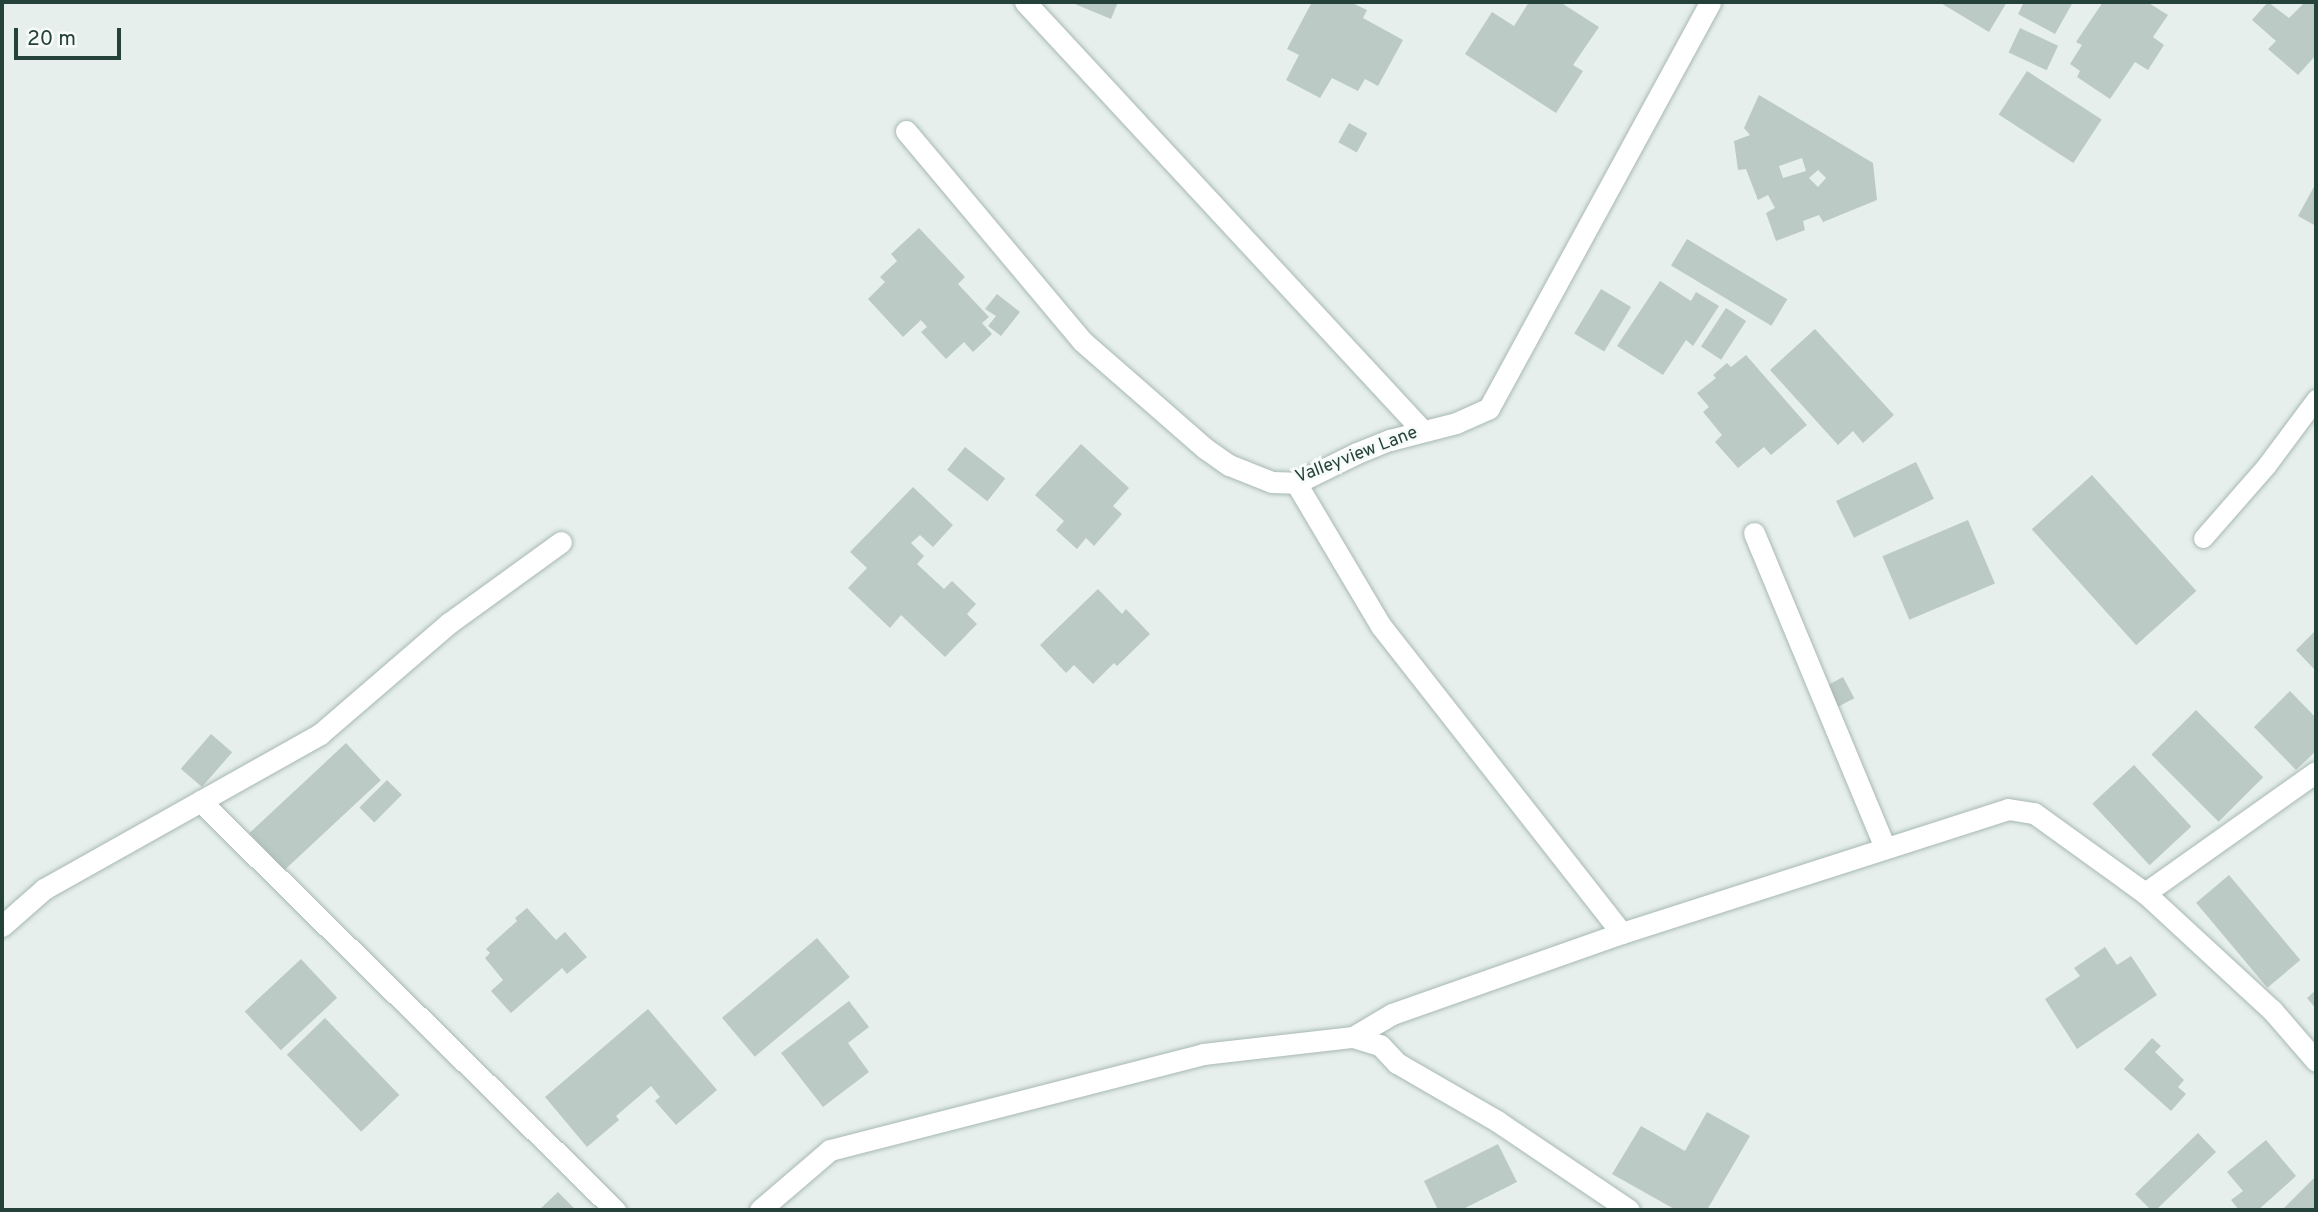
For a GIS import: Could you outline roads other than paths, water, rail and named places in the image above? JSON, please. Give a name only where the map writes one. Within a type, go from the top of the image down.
[{"type":"street","points":[[1025,2],[1423,431]]},
{"type":"street","name":"Valleyview Lane","points":[[906,131],[1082,341],[1228,465],[1272,482],[1296,483],[1357,453],[1456,423],[1489,408],[1710,2]]},
{"type":"street","points":[[1296,483],[1381,626],[1622,933]]},
{"type":"street","points":[[1754,533],[1885,848]]},
{"type":"street","points":[[2,926],[44,888],[320,734],[449,623],[561,542]]},
{"type":"street","points":[[2145,893],[2316,772]]},
{"type":"street","points":[[200,801],[615,1210]]},
{"type":"street","points":[[1353,1037],[1392,1014],[1622,933],[2008,809],[2034,813],[2145,893],[2272,1010],[2316,1061]]},
{"type":"street","points":[[760,1210],[830,1150],[1203,1054],[1353,1037],[1380,1045],[1397,1063],[1497,1121],[1629,1210]]},
{"type":"lane","points":[[2203,538],[2266,466],[2316,399]]}]
